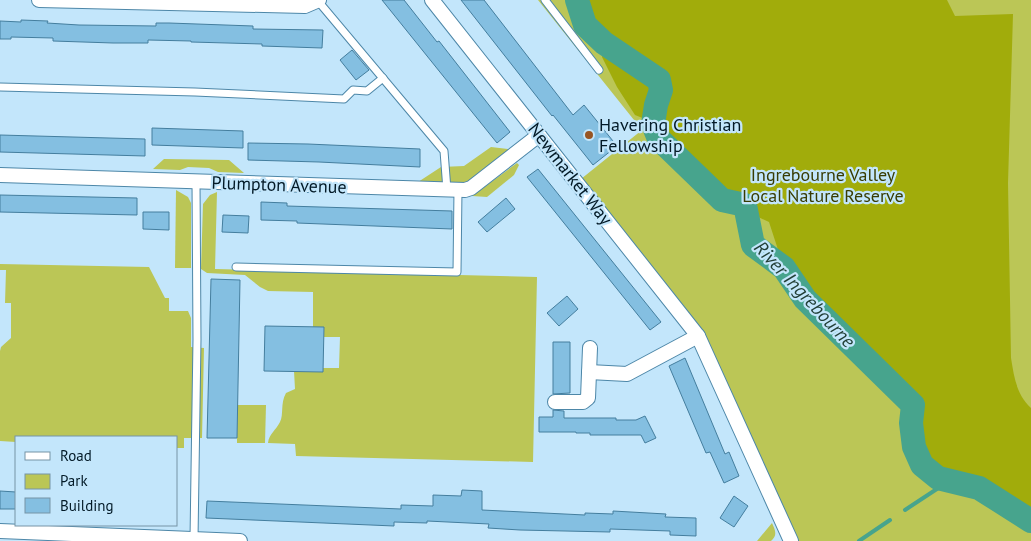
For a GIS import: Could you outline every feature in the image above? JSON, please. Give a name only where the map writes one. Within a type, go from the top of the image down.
[{"type":"street","points":[[39,0],[305,6],[319,0]]},
{"type":"street","name":"Newmarket Way","points":[[432,0],[698,336],[791,541]]},
{"type":"street","name":"Plumpton Avenue","points":[[0,175],[453,190],[471,188],[539,135]]},
{"type":"street","points":[[589,372],[627,374],[698,336]]},
{"type":"street","points":[[555,402],[583,402],[588,398],[590,348]]},
{"type":"street","points":[[0,531],[240,541]]},
{"type":"lane","points":[[236,267],[457,272],[453,190],[444,151],[319,0]]},
{"type":"lane","points":[[544,0],[599,70]]},
{"type":"lane","points":[[0,87],[344,99],[353,90],[367,91],[383,78]]},
{"type":"lane","points":[[194,540],[197,339],[196,182]]},
{"type":"green space","name":"Ingrebourne Valley Local Nature Reserve","points":[[538,0],[1031,0],[1031,541],[797,541],[703,331],[581,179],[642,130]]},
{"type":"green space","name":"Ingrebourne Valley Local Nature Reserve","points":[[577,0],[947,0],[955,16],[1013,14],[1008,183],[1011,358],[1019,391],[1031,408],[1031,521],[979,488],[938,478],[922,465],[914,447],[911,423],[913,405],[805,299],[784,268],[769,222],[722,200],[659,140],[652,146],[645,119],[635,115],[617,87],[602,57],[604,43],[585,25]]},
{"type":"green space","points":[[491,147],[516,150],[468,183],[415,184],[441,167],[464,166]]},
{"type":"green space","points":[[164,159],[229,160],[244,173],[218,172],[209,168],[188,167],[180,170],[153,169]]},
{"type":"green space","points":[[517,163],[519,165],[514,175],[487,197],[472,196]]},
{"type":"green space","points":[[176,190],[188,197],[191,203],[191,268],[175,268]]},
{"type":"green space","points":[[217,192],[215,269],[537,277],[533,462],[296,456],[295,444],[268,443],[281,419],[286,393],[295,389],[294,371],[323,372],[323,368],[339,368],[340,337],[324,337],[324,327],[313,327],[313,292],[268,291],[245,275],[207,273],[201,269],[203,204],[210,195]]},
{"type":"green space","points":[[0,264],[149,267],[165,298],[169,298],[169,311],[188,311],[191,318],[191,347],[204,348],[202,438],[184,438],[184,448],[178,448],[178,436],[15,436],[15,442],[0,441],[0,351],[1,347],[11,338],[11,303],[5,303],[6,270],[0,270]]},
{"type":"green space","points":[[237,405],[266,405],[265,443],[237,443]]},
{"type":"green space","points":[[772,523],[775,537],[771,541],[757,541]]},
{"type":"building","points":[[382,0],[404,0],[437,42],[439,41],[510,132],[497,143]]},
{"type":"building","points":[[461,0],[484,0],[573,115],[584,105],[617,146],[593,165]]},
{"type":"building","points":[[21,20],[79,25],[156,26],[156,23],[169,23],[253,26],[253,29],[323,30],[322,48],[191,41],[148,40],[148,43],[113,43],[53,41],[53,38],[11,37],[11,39],[0,39],[0,21],[21,22]]},
{"type":"building","points":[[352,50],[369,70],[356,80],[340,60]]},
{"type":"building","points":[[152,128],[243,131],[243,148],[152,145]]},
{"type":"building","points":[[0,135],[145,139],[145,156],[0,152]]},
{"type":"building","points":[[248,143],[420,149],[420,167],[248,160]]},
{"type":"building","points":[[538,169],[661,322],[650,330],[527,177]]},
{"type":"building","points":[[0,195],[137,198],[137,215],[0,212]]},
{"type":"building","points":[[506,198],[515,209],[487,232],[478,222]]},
{"type":"building","points":[[261,202],[287,203],[287,206],[452,211],[452,229],[261,220]]},
{"type":"building","points":[[143,212],[169,212],[169,230],[143,229]]},
{"type":"building","points":[[223,215],[249,216],[248,233],[222,232]]},
{"type":"building","points":[[211,279],[240,280],[237,438],[207,438]]},
{"type":"building","points":[[567,296],[578,309],[559,326],[547,313]]},
{"type":"building","points":[[265,326],[324,327],[323,372],[264,371]]},
{"type":"building","points":[[553,342],[570,342],[570,393],[553,394]]},
{"type":"building","points":[[685,358],[725,454],[729,452],[739,476],[724,483],[710,452],[706,453],[669,366]]},
{"type":"building","points":[[553,410],[564,411],[564,418],[636,420],[645,416],[656,438],[645,443],[641,435],[539,432],[539,417],[553,417]]},
{"type":"building","points":[[462,490],[482,491],[482,510],[585,515],[585,513],[613,514],[613,511],[666,514],[665,517],[696,518],[696,536],[670,535],[670,531],[610,529],[610,532],[520,530],[488,528],[489,524],[427,521],[427,523],[394,522],[394,526],[206,518],[207,501],[401,509],[401,505],[433,506],[433,495],[461,496]]},
{"type":"building","points":[[0,491],[15,492],[15,509],[0,509]]},
{"type":"building","points":[[734,496],[748,506],[734,527],[720,518]]},
{"type":"waterway","name":"River Ingrebourne","points":[[577,0],[585,25],[604,43],[659,80],[661,90],[653,124],[659,139],[722,200],[745,205],[753,245],[784,268],[805,299],[913,405],[911,423],[914,447],[922,465],[938,478],[979,488],[1031,521]]},
{"type":"waterway","points":[[905,510],[949,481]]},
{"type":"waterway","points":[[859,541],[890,520]]},
{"type":"place","name":"Havering Christian Fellowship","points":[[589,135]]}]
